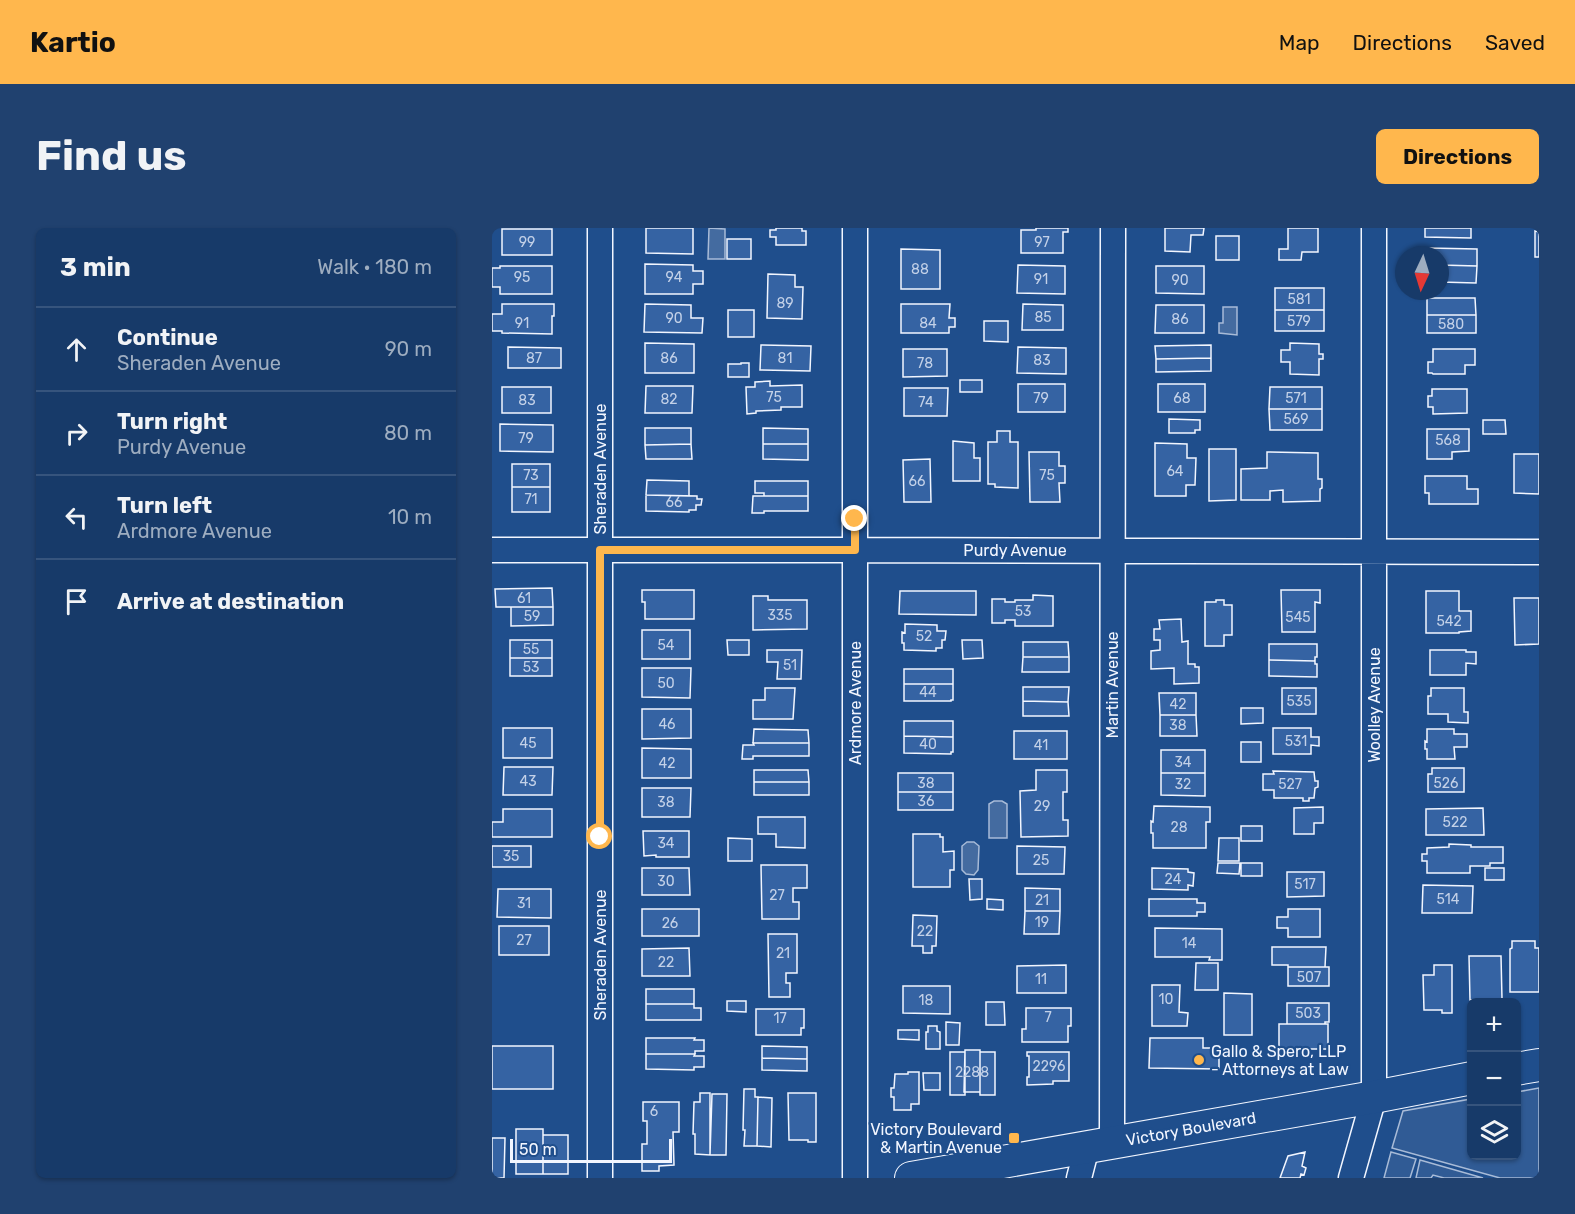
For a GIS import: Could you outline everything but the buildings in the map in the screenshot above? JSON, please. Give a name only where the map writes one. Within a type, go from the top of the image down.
[{"type":"main road","points":[[1521,1068],[1539,1065]]},
{"type":"main road","name":"Victory Boulevard","points":[[911,1178],[1467,1079]]},
{"type":"street","name":"Sheraden Avenue","points":[[600,228],[600,1178]]},
{"type":"street","name":"Ardmore Avenue","points":[[855,228],[855,1178]]},
{"type":"street","name":"Martin Avenue","points":[[1079,1178],[1100,1145],[1113,551],[1113,228]]},
{"type":"street","name":"Woolley Avenue","points":[[1351,1178],[1374,1097],[1374,228]]},
{"type":"street","name":"Purdy Avenue","points":[[492,550],[1539,552]]},
{"type":"shaded area","points":[[709,228],[725,229],[725,259],[708,259]]},
{"type":"shaded area","points":[[1223,307],[1237,307],[1237,335],[1219,333],[1219,323],[1223,323]]},
{"type":"shaded area","points":[[994,801],[1007,804],[1007,838],[989,838],[989,804]]},
{"type":"shaded area","points":[[967,842],[974,842],[979,846],[978,870],[974,875],[966,874],[962,870],[962,846]]},
{"type":"shaded area","points":[[1539,1088],[1539,1178],[1500,1178],[1392,1148],[1403,1111],[1467,1100],[1467,1160],[1521,1160],[1521,1091]]},
{"type":"shaded area","points":[[1391,1152],[1416,1159],[1410,1178],[1384,1178]]},
{"type":"shaded area","points":[[1420,1160],[1483,1178],[1444,1178],[1433,1175],[1431,1178],[1416,1178]]},
{"type":"place","name":"Gallo & Spero, LLP - Attorneys at Law","points":[[1199,1060]]},
{"type":"place","name":"Victory Boulevard & Martin Avenue","points":[[1014,1138]]},
{"type":"route","points":[[600,837],[600,550],[855,550],[855,519]]}]
